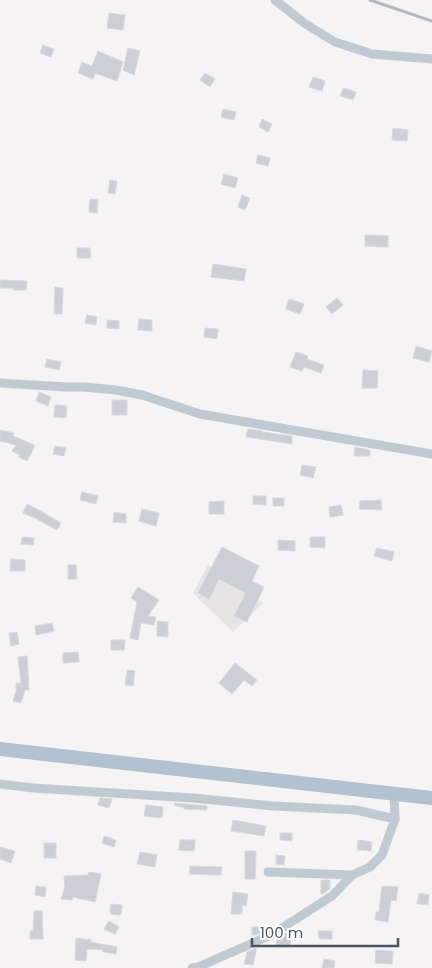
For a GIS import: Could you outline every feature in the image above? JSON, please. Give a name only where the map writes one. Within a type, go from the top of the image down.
[{"type":"main road","points":[[0,749],[432,798]]},
{"type":"street","points":[[275,0],[304,23],[335,42],[372,54],[432,59]]},
{"type":"street","points":[[0,383],[116,390],[142,395],[200,414],[432,454]]},
{"type":"street","points":[[0,784],[33,788],[193,798],[273,806],[356,810],[394,819]]},
{"type":"street","points":[[192,968],[271,935],[332,896],[352,875],[370,866],[382,855],[394,819],[394,794]]},
{"type":"street","points":[[268,872],[352,875]]},
{"type":"shaded area","points":[[208,565],[263,603],[233,632],[193,593]]},
{"type":"building","points":[[109,13],[125,15],[123,30],[107,28]]},
{"type":"building","points":[[43,45],[54,49],[51,57],[40,53]]},
{"type":"building","points":[[128,48],[140,51],[134,75],[123,70]]},
{"type":"building","points":[[98,51],[123,62],[117,81],[95,73],[93,79],[78,73],[82,62],[92,66]]},
{"type":"building","points":[[205,73],[215,79],[210,87],[200,80]]},
{"type":"building","points":[[313,77],[325,81],[322,91],[309,87]]},
{"type":"building","points":[[343,88],[356,92],[353,100],[340,96]]},
{"type":"building","points":[[223,109],[236,112],[234,120],[221,117]]},
{"type":"building","points":[[262,119],[272,124],[268,132],[259,127]]},
{"type":"building","points":[[393,128],[408,130],[407,141],[392,140]]},
{"type":"building","points":[[258,155],[270,158],[268,166],[256,163]]},
{"type":"building","points":[[224,174],[238,178],[235,188],[221,184]]},
{"type":"building","points":[[110,180],[117,181],[115,194],[108,193]]},
{"type":"building","points":[[242,195],[250,198],[245,210],[238,207]]},
{"type":"building","points":[[90,199],[98,200],[97,213],[89,212]]},
{"type":"building","points":[[365,235],[388,236],[388,247],[365,246]]},
{"type":"building","points":[[77,248],[90,248],[91,258],[77,258]]},
{"type":"building","points":[[213,264],[246,269],[244,281],[211,277]]},
{"type":"building","points":[[0,280],[27,281],[26,290],[0,288]]},
{"type":"building","points":[[55,287],[63,288],[62,314],[54,314]]},
{"type":"building","points":[[337,298],[343,305],[332,314],[326,307]]},
{"type":"building","points":[[289,299],[304,304],[300,314],[286,309]]},
{"type":"building","points":[[87,315],[97,317],[96,325],[85,323]]},
{"type":"building","points":[[139,319],[152,320],[152,331],[138,330]]},
{"type":"building","points":[[107,320],[119,321],[119,329],[107,328]]},
{"type":"building","points":[[205,328],[218,329],[217,339],[204,337]]},
{"type":"building","points":[[416,346],[432,351],[429,362],[413,358]]},
{"type":"building","points":[[296,352],[308,356],[307,359],[324,365],[321,373],[304,367],[302,371],[290,367]]},
{"type":"building","points":[[47,359],[61,362],[59,370],[45,367]]},
{"type":"building","points":[[363,370],[378,371],[377,388],[362,388]]},
{"type":"building","points":[[39,392],[51,397],[48,406],[36,401]]},
{"type":"building","points":[[112,400],[127,400],[127,415],[112,415]]},
{"type":"building","points":[[55,405],[67,406],[66,418],[54,417]]},
{"type":"building","points":[[248,429],[292,436],[292,444],[246,437]]},
{"type":"building","points":[[0,430],[14,433],[13,436],[34,445],[27,461],[12,451],[16,445],[0,441]]},
{"type":"building","points":[[55,446],[66,448],[64,456],[53,454]]},
{"type":"building","points":[[355,447],[370,450],[370,456],[354,456]]},
{"type":"building","points":[[302,465],[316,467],[313,478],[300,475]]},
{"type":"building","points":[[82,492],[98,496],[96,504],[80,500]]},
{"type":"building","points":[[253,496],[266,496],[266,505],[253,504]]},
{"type":"building","points":[[273,498],[284,498],[284,506],[273,506]]},
{"type":"building","points":[[381,500],[382,510],[359,509],[360,501]]},
{"type":"building","points":[[224,501],[224,514],[209,514],[209,502]]},
{"type":"building","points":[[27,504],[61,523],[57,530],[23,513]]},
{"type":"building","points":[[341,505],[343,515],[330,517],[329,507]]},
{"type":"building","points":[[142,509],[159,513],[156,526],[139,521]]},
{"type":"building","points":[[114,512],[126,514],[126,523],[113,522]]},
{"type":"building","points":[[22,537],[34,538],[33,545],[21,544]]},
{"type":"building","points":[[310,537],[325,537],[325,548],[310,547]]},
{"type":"building","points":[[278,540],[295,541],[295,551],[278,550]]},
{"type":"building","points":[[222,547],[259,566],[252,581],[264,587],[247,622],[234,616],[246,593],[219,579],[209,599],[198,593]]},
{"type":"building","points":[[377,548],[394,552],[392,561],[374,556]]},
{"type":"building","points":[[11,559],[25,560],[25,571],[10,571]]},
{"type":"building","points":[[68,565],[76,565],[77,579],[68,579]]},
{"type":"building","points":[[138,587],[159,600],[148,616],[156,617],[154,625],[141,623],[138,640],[130,638],[137,602],[131,598]]},
{"type":"building","points":[[157,621],[168,622],[168,637],[157,636]]},
{"type":"building","points":[[52,623],[54,631],[36,635],[35,626]]},
{"type":"building","points":[[17,632],[19,644],[11,646],[9,633]]},
{"type":"building","points":[[111,640],[125,640],[124,650],[111,650]]},
{"type":"building","points":[[78,652],[79,662],[63,663],[63,653]]},
{"type":"building","points":[[27,656],[29,690],[25,690],[21,703],[13,701],[16,683],[21,683],[18,657]]},
{"type":"building","points":[[235,663],[257,680],[252,686],[244,680],[232,694],[219,683]]},
{"type":"building","points":[[127,670],[135,671],[133,686],[125,685]]},
{"type":"building","points":[[100,798],[112,799],[109,808],[98,805]]},
{"type":"building","points":[[175,803],[207,806],[207,810],[184,809],[174,805]]},
{"type":"building","points":[[146,805],[163,807],[162,818],[144,816]]},
{"type":"building","points":[[233,820],[266,826],[264,836],[231,831]]},
{"type":"building","points":[[280,833],[292,833],[292,841],[280,840]]},
{"type":"building","points":[[104,836],[116,840],[114,847],[102,843]]},
{"type":"building","points":[[180,840],[195,840],[194,851],[179,850]]},
{"type":"building","points":[[358,840],[372,842],[371,851],[357,850]]},
{"type":"building","points":[[44,843],[56,843],[56,858],[44,858]]},
{"type":"building","points":[[0,847],[15,851],[11,863],[0,859]]},
{"type":"building","points":[[245,851],[256,851],[255,879],[245,879]]},
{"type":"building","points":[[140,852],[157,855],[155,867],[137,864]]},
{"type":"building","points":[[276,855],[285,856],[284,865],[276,864]]},
{"type":"building","points":[[190,866],[222,867],[221,875],[189,874]]},
{"type":"building","points":[[89,872],[101,874],[95,902],[73,897],[72,900],[61,899],[65,887],[64,876],[88,875]]},
{"type":"building","points":[[321,880],[330,880],[330,889],[323,894],[321,894]]},
{"type":"building","points":[[36,886],[46,887],[45,897],[35,895]]},
{"type":"building","points":[[382,886],[398,887],[396,901],[391,900],[388,922],[375,920],[376,912],[379,912]]},
{"type":"building","points":[[233,892],[248,894],[246,906],[242,905],[242,914],[231,914]]},
{"type":"building","points":[[419,893],[429,895],[428,905],[417,904]]},
{"type":"building","points":[[111,904],[122,905],[121,915],[110,914]]},
{"type":"building","points":[[34,911],[42,911],[43,939],[30,939],[30,931],[33,931]]},
{"type":"building","points":[[109,921],[119,927],[115,934],[104,929]]},
{"type":"building","points":[[267,926],[267,930],[252,935],[252,927]]},
{"type":"building","points":[[318,931],[332,931],[332,939],[319,939]]},
{"type":"building","points":[[285,933],[291,934],[290,946],[276,945],[277,939]]},
{"type":"building","points":[[76,938],[117,947],[116,954],[103,952],[103,950],[87,949],[86,961],[75,960]]},
{"type":"building","points":[[256,948],[253,965],[244,964],[247,952]]},
{"type":"building","points":[[376,950],[393,951],[392,964],[375,963]]},
{"type":"building","points":[[324,959],[335,961],[334,968],[322,968]]},
{"type":"railway","points":[[370,0],[432,21]]}]
